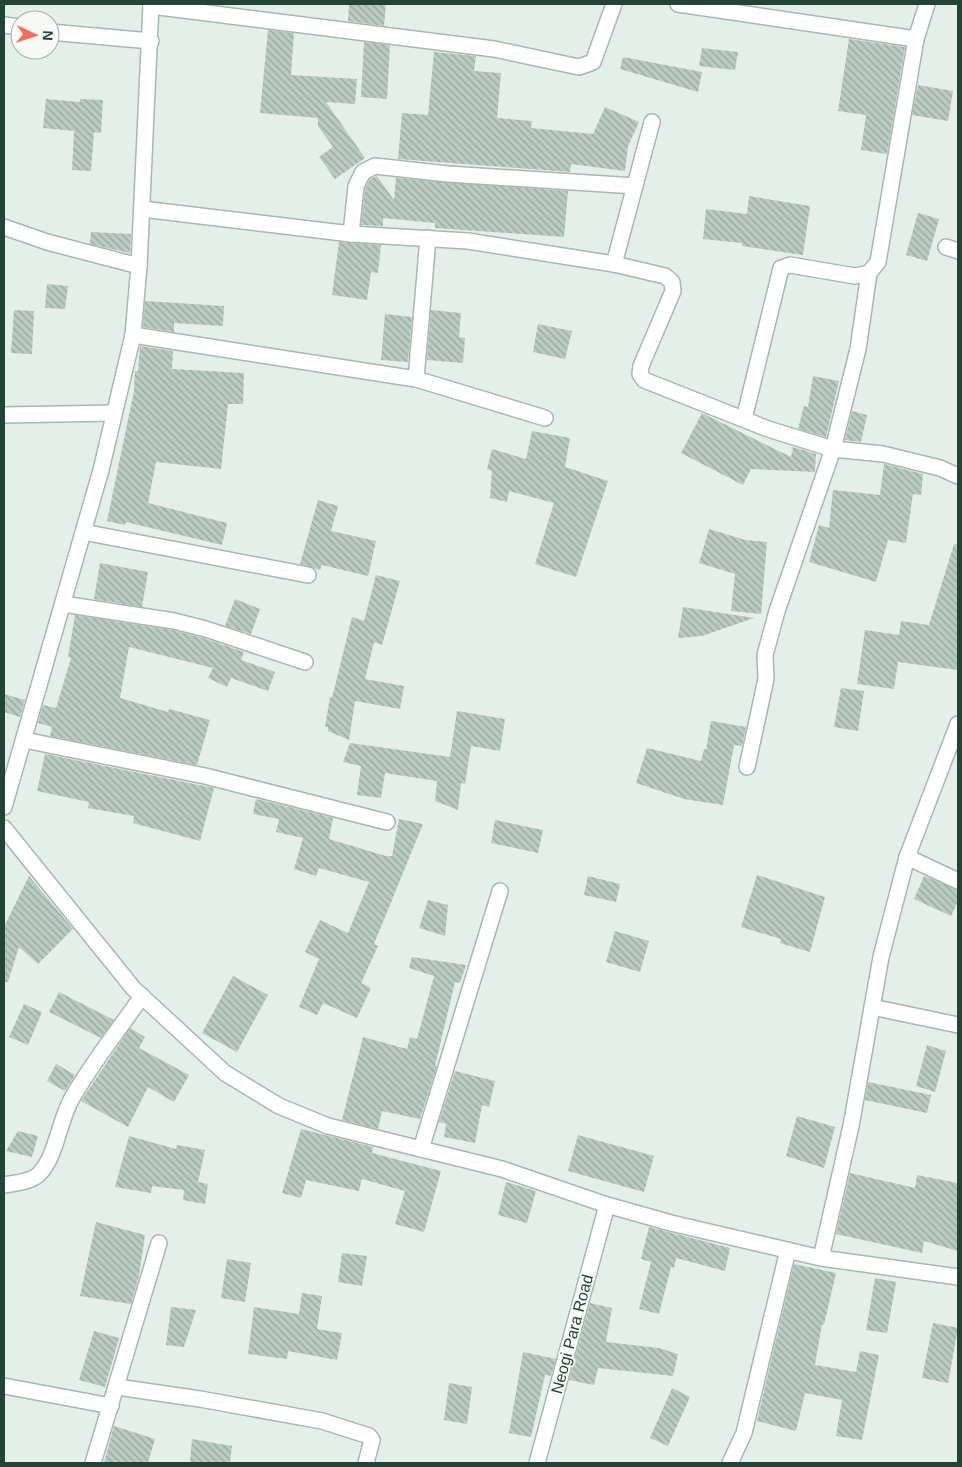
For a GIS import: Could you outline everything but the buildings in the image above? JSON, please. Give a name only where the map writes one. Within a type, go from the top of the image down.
[{"type":"street","points":[[4,807],[101,470],[133,335],[139,266],[151,41],[151,5],[494,49],[580,68],[593,62],[614,4]]},
{"type":"street","points":[[678,4],[916,38]]},
{"type":"street","points":[[744,419],[781,268],[790,265],[855,276],[868,273],[878,262],[916,38],[927,4]]},
{"type":"street","points":[[60,33],[151,41]]},
{"type":"street","points":[[614,264],[652,122]]},
{"type":"street","points":[[352,234],[356,186],[363,172],[375,166],[448,174],[635,186]]},
{"type":"street","points":[[142,209],[352,234],[468,241],[614,264],[665,276],[672,282],[673,291],[641,366],[640,374],[644,380],[744,419],[833,449],[883,454],[940,468],[958,476]]},
{"type":"street","points":[[4,227],[47,242],[139,266]]},
{"type":"street","points":[[416,379],[428,238]]},
{"type":"street","points":[[748,767],[766,679],[765,656],[777,611],[833,449],[858,349],[868,273]]},
{"type":"street","points":[[133,335],[416,379],[545,418]]},
{"type":"street","points":[[4,415],[114,413]]},
{"type":"street","points":[[83,532],[308,575]]},
{"type":"street","points":[[63,604],[174,621],[206,629],[305,662]]},
{"type":"street","points":[[821,1258],[851,1126],[881,957],[907,857],[958,724]]},
{"type":"street","points":[[24,740],[205,776],[387,822]]},
{"type":"street","points":[[4,828],[142,996],[225,1074],[279,1106],[328,1126],[502,1169],[607,1205],[821,1258],[958,1278]]},
{"type":"street","points":[[907,857],[958,881]]},
{"type":"street","points":[[420,1149],[500,891]]},
{"type":"street","points":[[4,1186],[23,1182],[38,1175],[48,1163],[58,1129],[71,1100],[142,996]]},
{"type":"street","points":[[872,1007],[958,1026]]},
{"type":"street","name":"Neogi Para Road","points":[[537,1463],[607,1205]]},
{"type":"street","points":[[93,1463],[112,1406],[159,1244]]},
{"type":"street","points":[[730,1463],[744,1433],[788,1250]]},
{"type":"street","points":[[4,1386],[112,1406]]},
{"type":"street","points":[[117,1387],[200,1399],[322,1421],[369,1436],[372,1440],[366,1463]]}]
